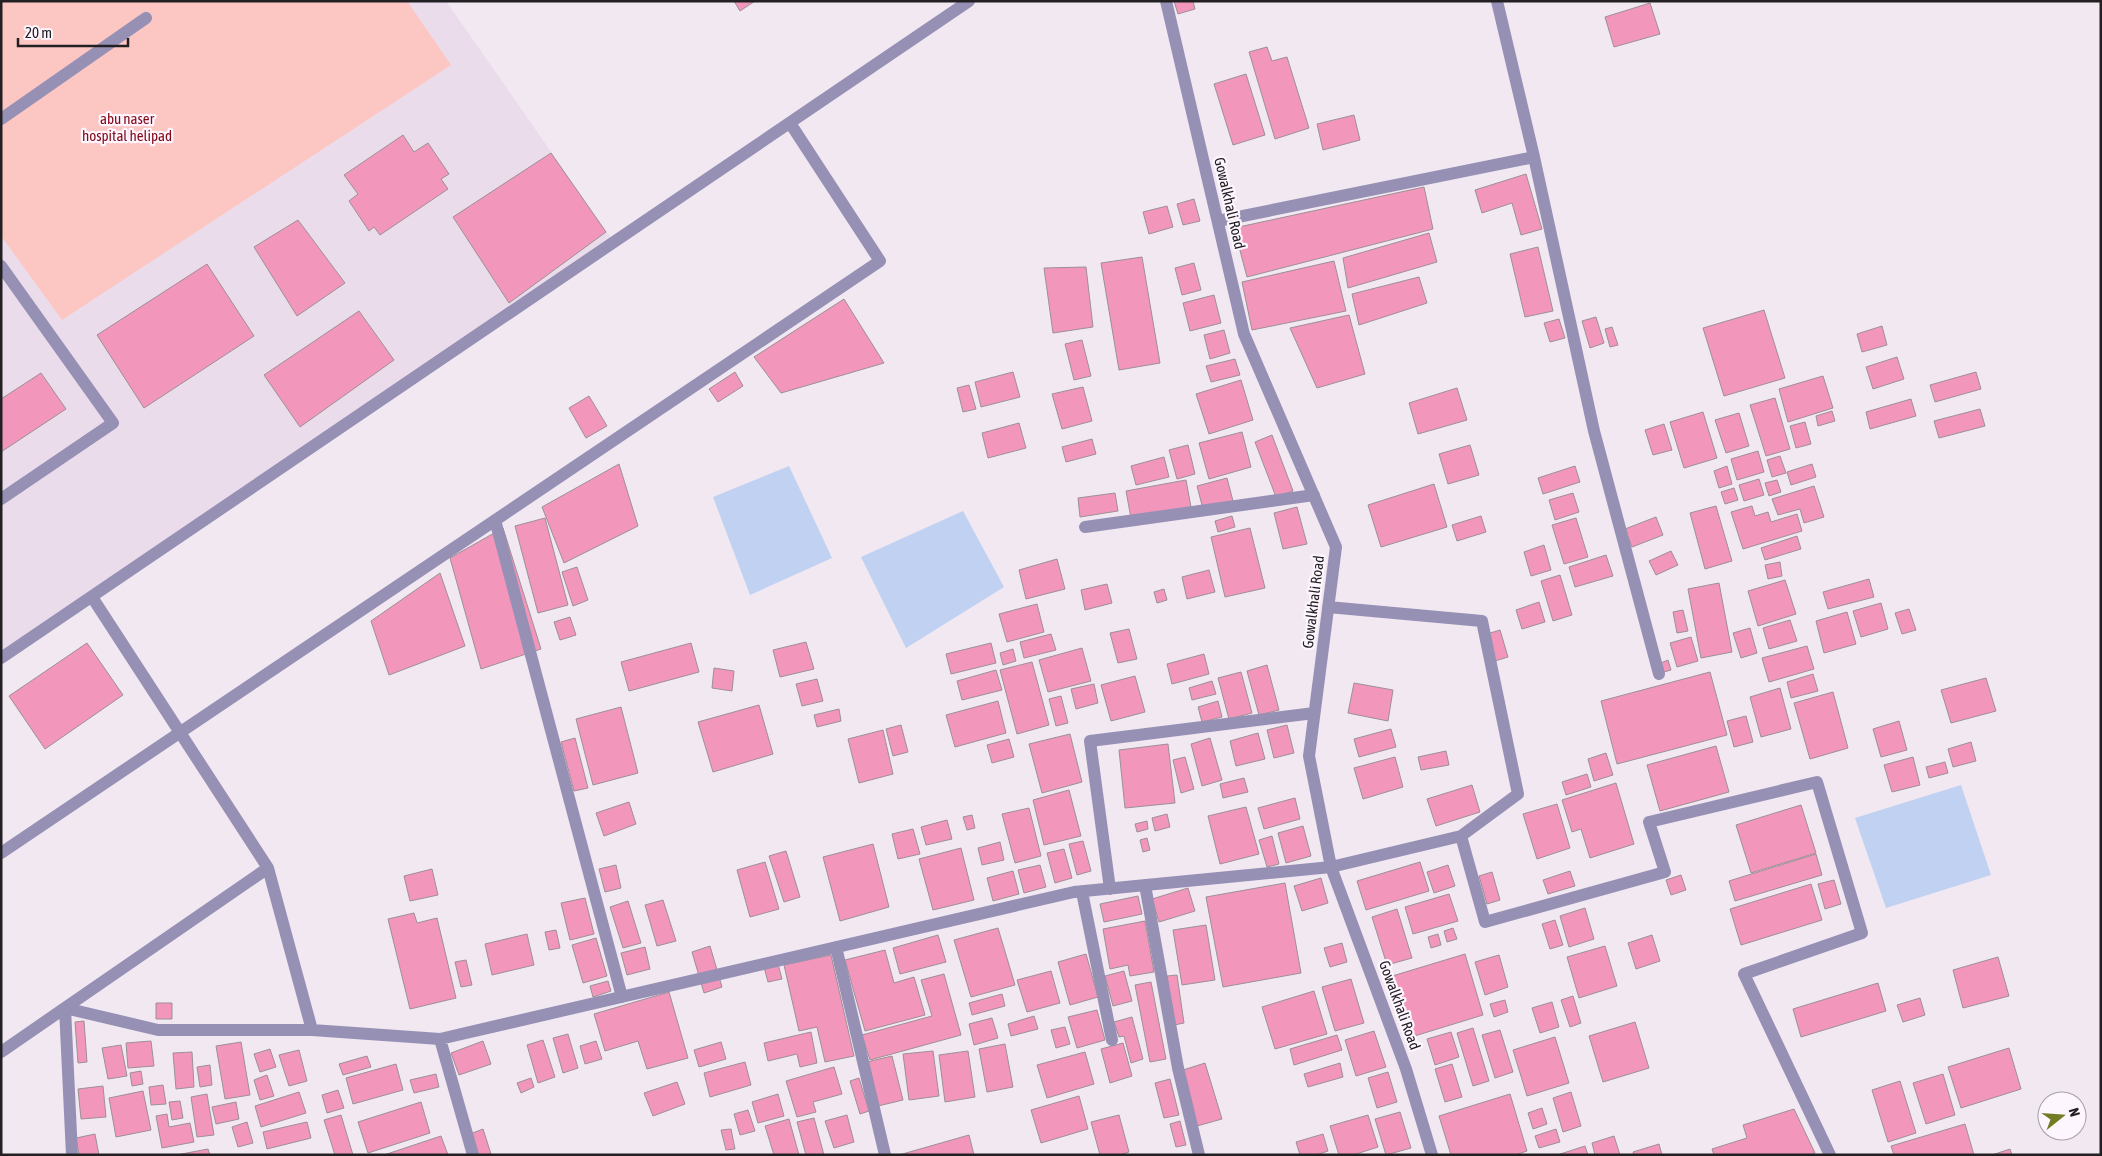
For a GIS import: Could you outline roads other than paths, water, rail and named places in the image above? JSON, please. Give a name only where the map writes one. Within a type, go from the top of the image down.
[{"type":"street","points":[[1,658],[969,1]]},
{"type":"street","name":"Gowalkhali Road","points":[[1166,1],[1244,334],[1336,547],[1309,756],[1331,867],[1406,1069],[1432,1155]]},
{"type":"street","points":[[1497,1],[1534,157],[1594,431],[1659,674]]},
{"type":"street","points":[[1,119],[146,18]]},
{"type":"street","points":[[1,853],[880,261],[790,123]]},
{"type":"street","points":[[1218,221],[1534,157]]},
{"type":"street","points":[[1,266],[113,422],[1,499]]},
{"type":"street","points":[[1085,527],[1314,495]]},
{"type":"street","points":[[495,520],[622,997]]},
{"type":"street","points":[[92,597],[268,868],[312,1030]]},
{"type":"street","points":[[65,1008],[158,1030],[312,1030],[440,1039],[1082,892],[1331,867],[1461,836],[1518,794],[1482,621],[1328,607]]},
{"type":"street","points":[[1110,889],[1090,741],[1314,713]]},
{"type":"street","points":[[1461,836],[1485,922],[1665,872],[1649,822],[1817,782],[1862,933],[1744,974],[1829,1154]]},
{"type":"street","points":[[1,1052],[268,868]]},
{"type":"street","points":[[1145,885],[1178,1068],[1199,1155]]},
{"type":"street","points":[[1082,892],[1112,1040]]},
{"type":"street","points":[[836,947],[885,1155]]},
{"type":"street","points":[[65,1008],[72,1155]]},
{"type":"street","points":[[440,1039],[473,1155]]},
{"type":"water","points":[[789,466],[832,558],[750,595],[713,497]]},
{"type":"water","points":[[963,511],[1004,587],[906,648],[861,557]]},
{"type":"water","points":[[1961,785],[1991,875],[1886,908],[1855,818]]},
{"type":"park label","name":"abu naser hospital helipad","points":[[127,126]]}]
